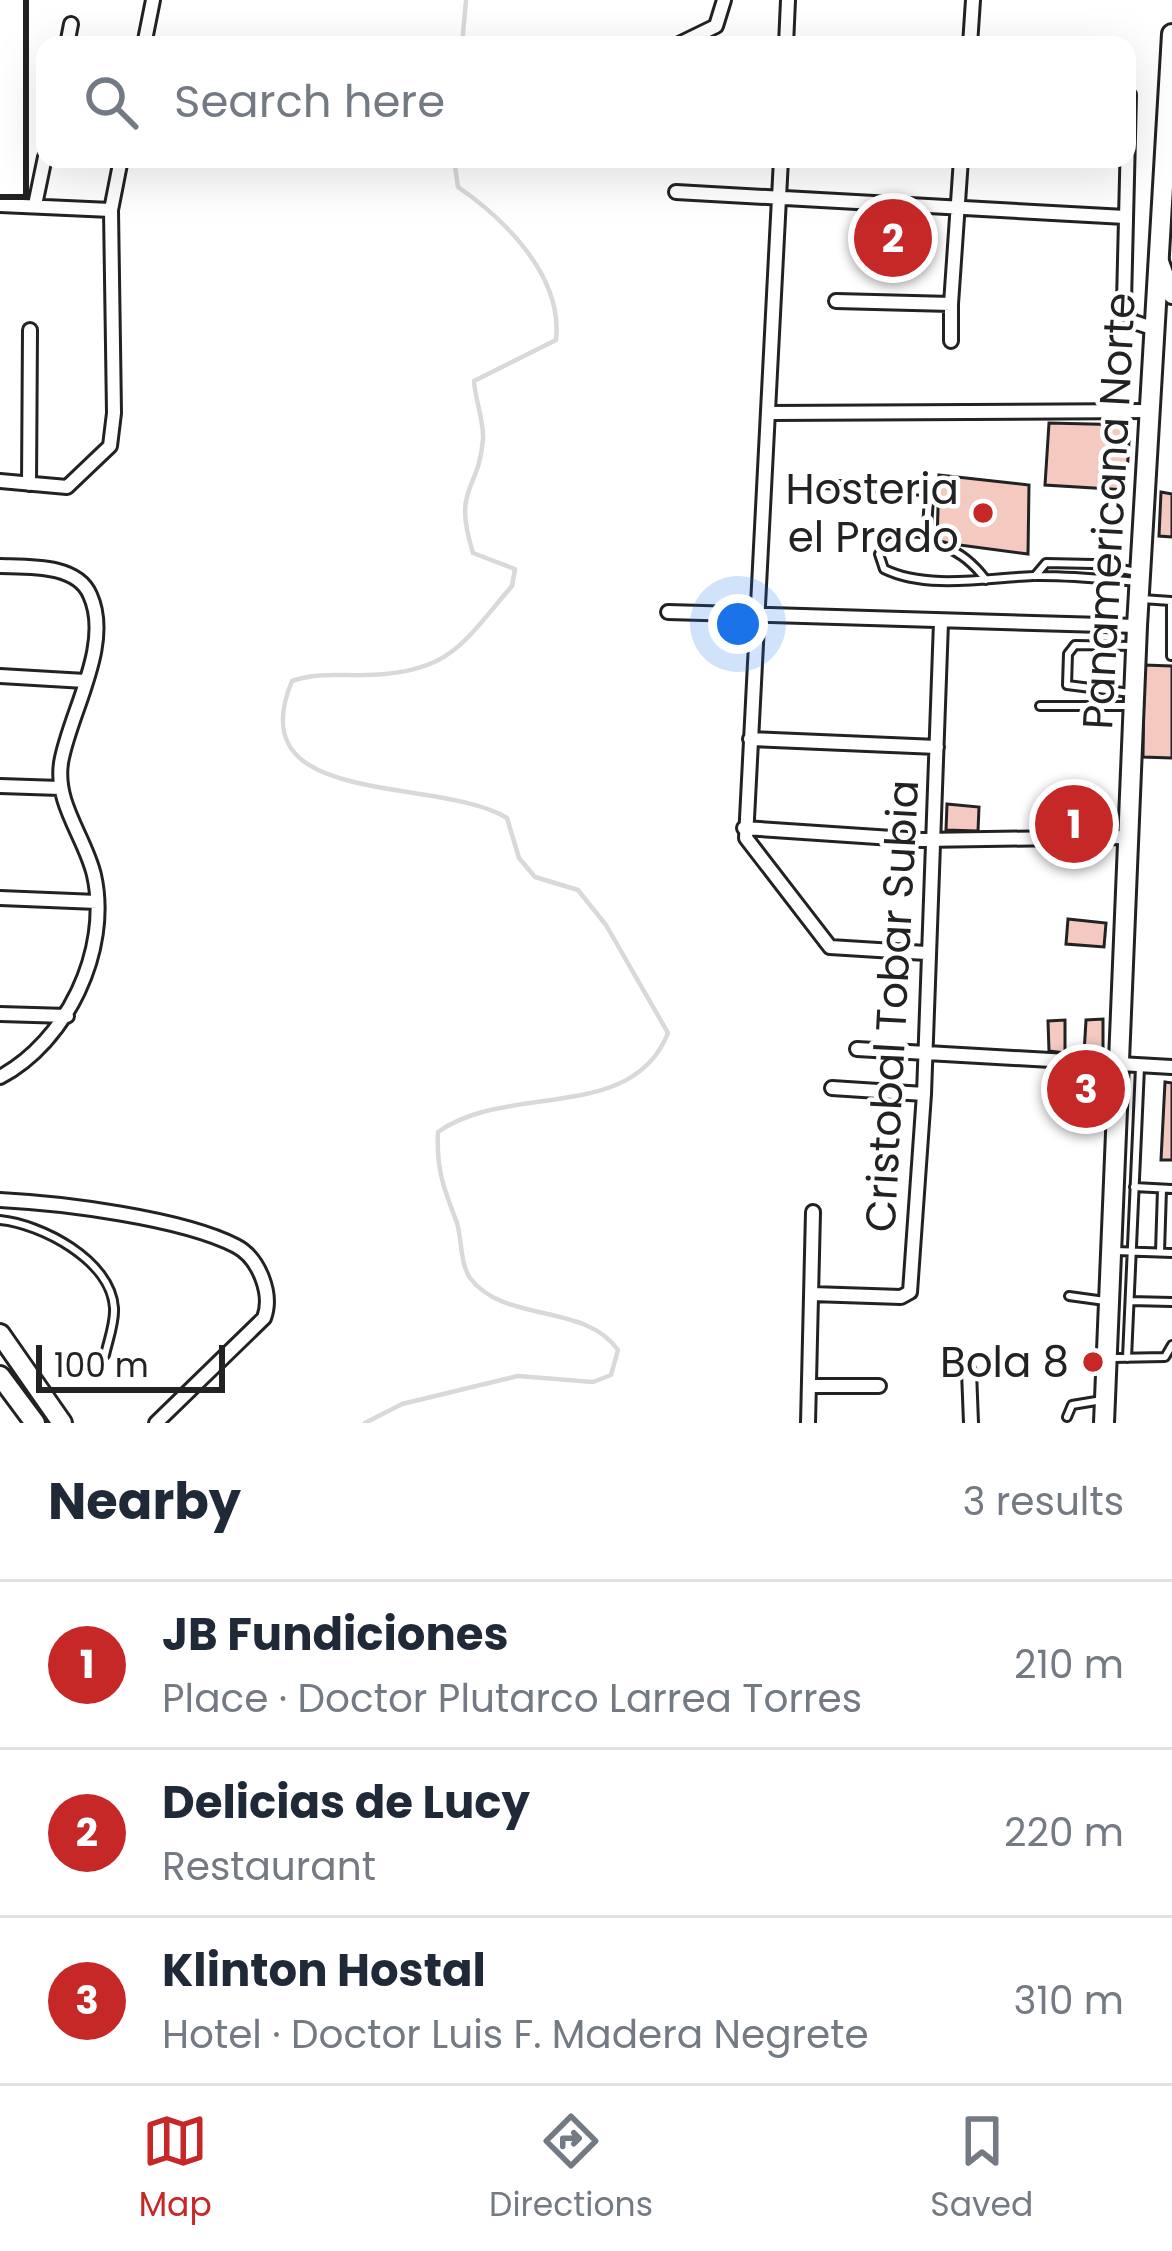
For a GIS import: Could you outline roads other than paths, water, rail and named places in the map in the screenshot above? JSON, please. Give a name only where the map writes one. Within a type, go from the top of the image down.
[{"type":"highway","name":"Panamericana Norte","points":[[1104,1423],[1117,1358],[1109,1302],[1117,1064],[1136,636],[1155,329],[1165,254],[1161,219],[1172,34]]},
{"type":"highway","points":[[0,1334],[62,1423]]},
{"type":"highway","points":[[0,1376],[35,1423]]},
{"type":"main road","points":[[1165,254],[1172,295]]},
{"type":"street","points":[[146,36],[153,0]]},
{"type":"street","points":[[695,36],[716,26],[724,0]]},
{"type":"street","points":[[786,36],[788,0]]},
{"type":"street","points":[[971,36],[973,0]]},
{"type":"street","points":[[69,36],[71,24]]},
{"type":"street","points":[[35,205],[43,168]]},
{"type":"street","points":[[0,481],[67,487],[110,446],[114,413],[111,210],[119,168]]},
{"type":"street","points":[[781,168],[744,828],[751,849],[830,947],[926,952]]},
{"type":"street","points":[[951,341],[960,168]]},
{"type":"street","points":[[1127,168],[1126,314],[1155,329]]},
{"type":"street","points":[[676,192],[1125,217]]},
{"type":"street","points":[[0,205],[111,210]]},
{"type":"street","points":[[836,301],[951,304]]},
{"type":"street","points":[[29,484],[30,330]]},
{"type":"street","points":[[770,413],[1150,411]]},
{"type":"street","points":[[0,566],[70,574],[89,590],[95,611],[85,681],[62,762],[60,788],[94,877],[97,902],[86,968],[67,1016],[35,1056],[0,1077]]},
{"type":"street","points":[[668,612],[941,622],[1136,636]]},
{"type":"street","name":"Cristobal Tobar Subia","points":[[812,1294],[901,1298],[910,1292],[924,1094],[941,622]]},
{"type":"street","points":[[0,676],[85,681]]},
{"type":"street","points":[[749,739],[938,747]]},
{"type":"street","points":[[0,786],[60,788]]},
{"type":"street","points":[[744,828],[934,840],[1130,837]]},
{"type":"street","points":[[0,898],[97,902]]},
{"type":"street","points":[[0,1013],[67,1016]]},
{"type":"street","points":[[857,1049],[1172,1066]]},
{"type":"street","points":[[832,1088],[924,1094]]},
{"type":"street","points":[[0,1200],[76,1208],[193,1233],[234,1245],[254,1264],[267,1293],[264,1318],[156,1423]]},
{"type":"street","name":"Cristobal Tobar Subia","points":[[808,1423],[813,1212]]},
{"type":"street","points":[[969,1371],[971,1423]]},
{"type":"street","points":[[808,1386],[879,1386]]},
{"type":"lane","points":[[824,484],[923,491],[929,499],[926,540]]},
{"type":"lane","points":[[986,580],[960,552],[926,540],[891,542],[878,554],[879,563],[902,577],[986,580],[1035,576],[1140,585]]},
{"type":"lane","points":[[1035,576],[1046,563],[1094,564],[1171,601],[1171,656]]},
{"type":"lane","points":[[1134,699],[1066,685],[1068,654],[1075,645],[1136,636]]},
{"type":"lane","points":[[1040,706],[1134,699]]},
{"type":"lane","points":[[1141,1065],[1130,1300],[1117,1358],[1165,1358],[1172,1345]]},
{"type":"lane","points":[[1134,1187],[1167,1189],[1160,1252]]},
{"type":"lane","points":[[0,1220],[52,1233],[101,1280],[114,1310],[105,1355]]},
{"type":"lane","points":[[1110,1250],[1172,1252]]},
{"type":"lane","points":[[1070,1296],[1109,1302]]},
{"type":"lane","points":[[1130,1300],[1172,1302]]},
{"type":"lane","points":[[1067,1417],[1079,1402],[1105,1400]]},
{"type":"waterway","points":[[463,36],[466,0]]},
{"type":"waterway","points":[[365,1423],[402,1404],[518,1376],[593,1382],[611,1375],[618,1350],[603,1335],[565,1318],[503,1302],[470,1278],[442,1179],[438,1132],[498,1108],[566,1098],[627,1080],[651,1061],[668,1033],[606,925],[578,890],[535,877],[519,858],[507,818],[475,805],[353,782],[318,770],[293,751],[283,722],[292,681],[320,675],[395,673],[436,661],[466,639],[512,586],[515,569],[473,553],[467,531],[466,501],[483,439],[474,381],[556,340],[556,317],[541,273],[528,252],[495,216],[458,187],[455,168]]},
{"type":"place","name":"Delicias de Lucy","points":[[893,238]]},
{"type":"place","name":"Hosteria el Prado","points":[[983,513]]},
{"type":"place","name":"JB Fundiciones","points":[[1074,824]]},
{"type":"place","name":"Klinton Hostal","points":[[1086,1089]]},
{"type":"place","name":"Bola 8","points":[[1093,1362]]}]
